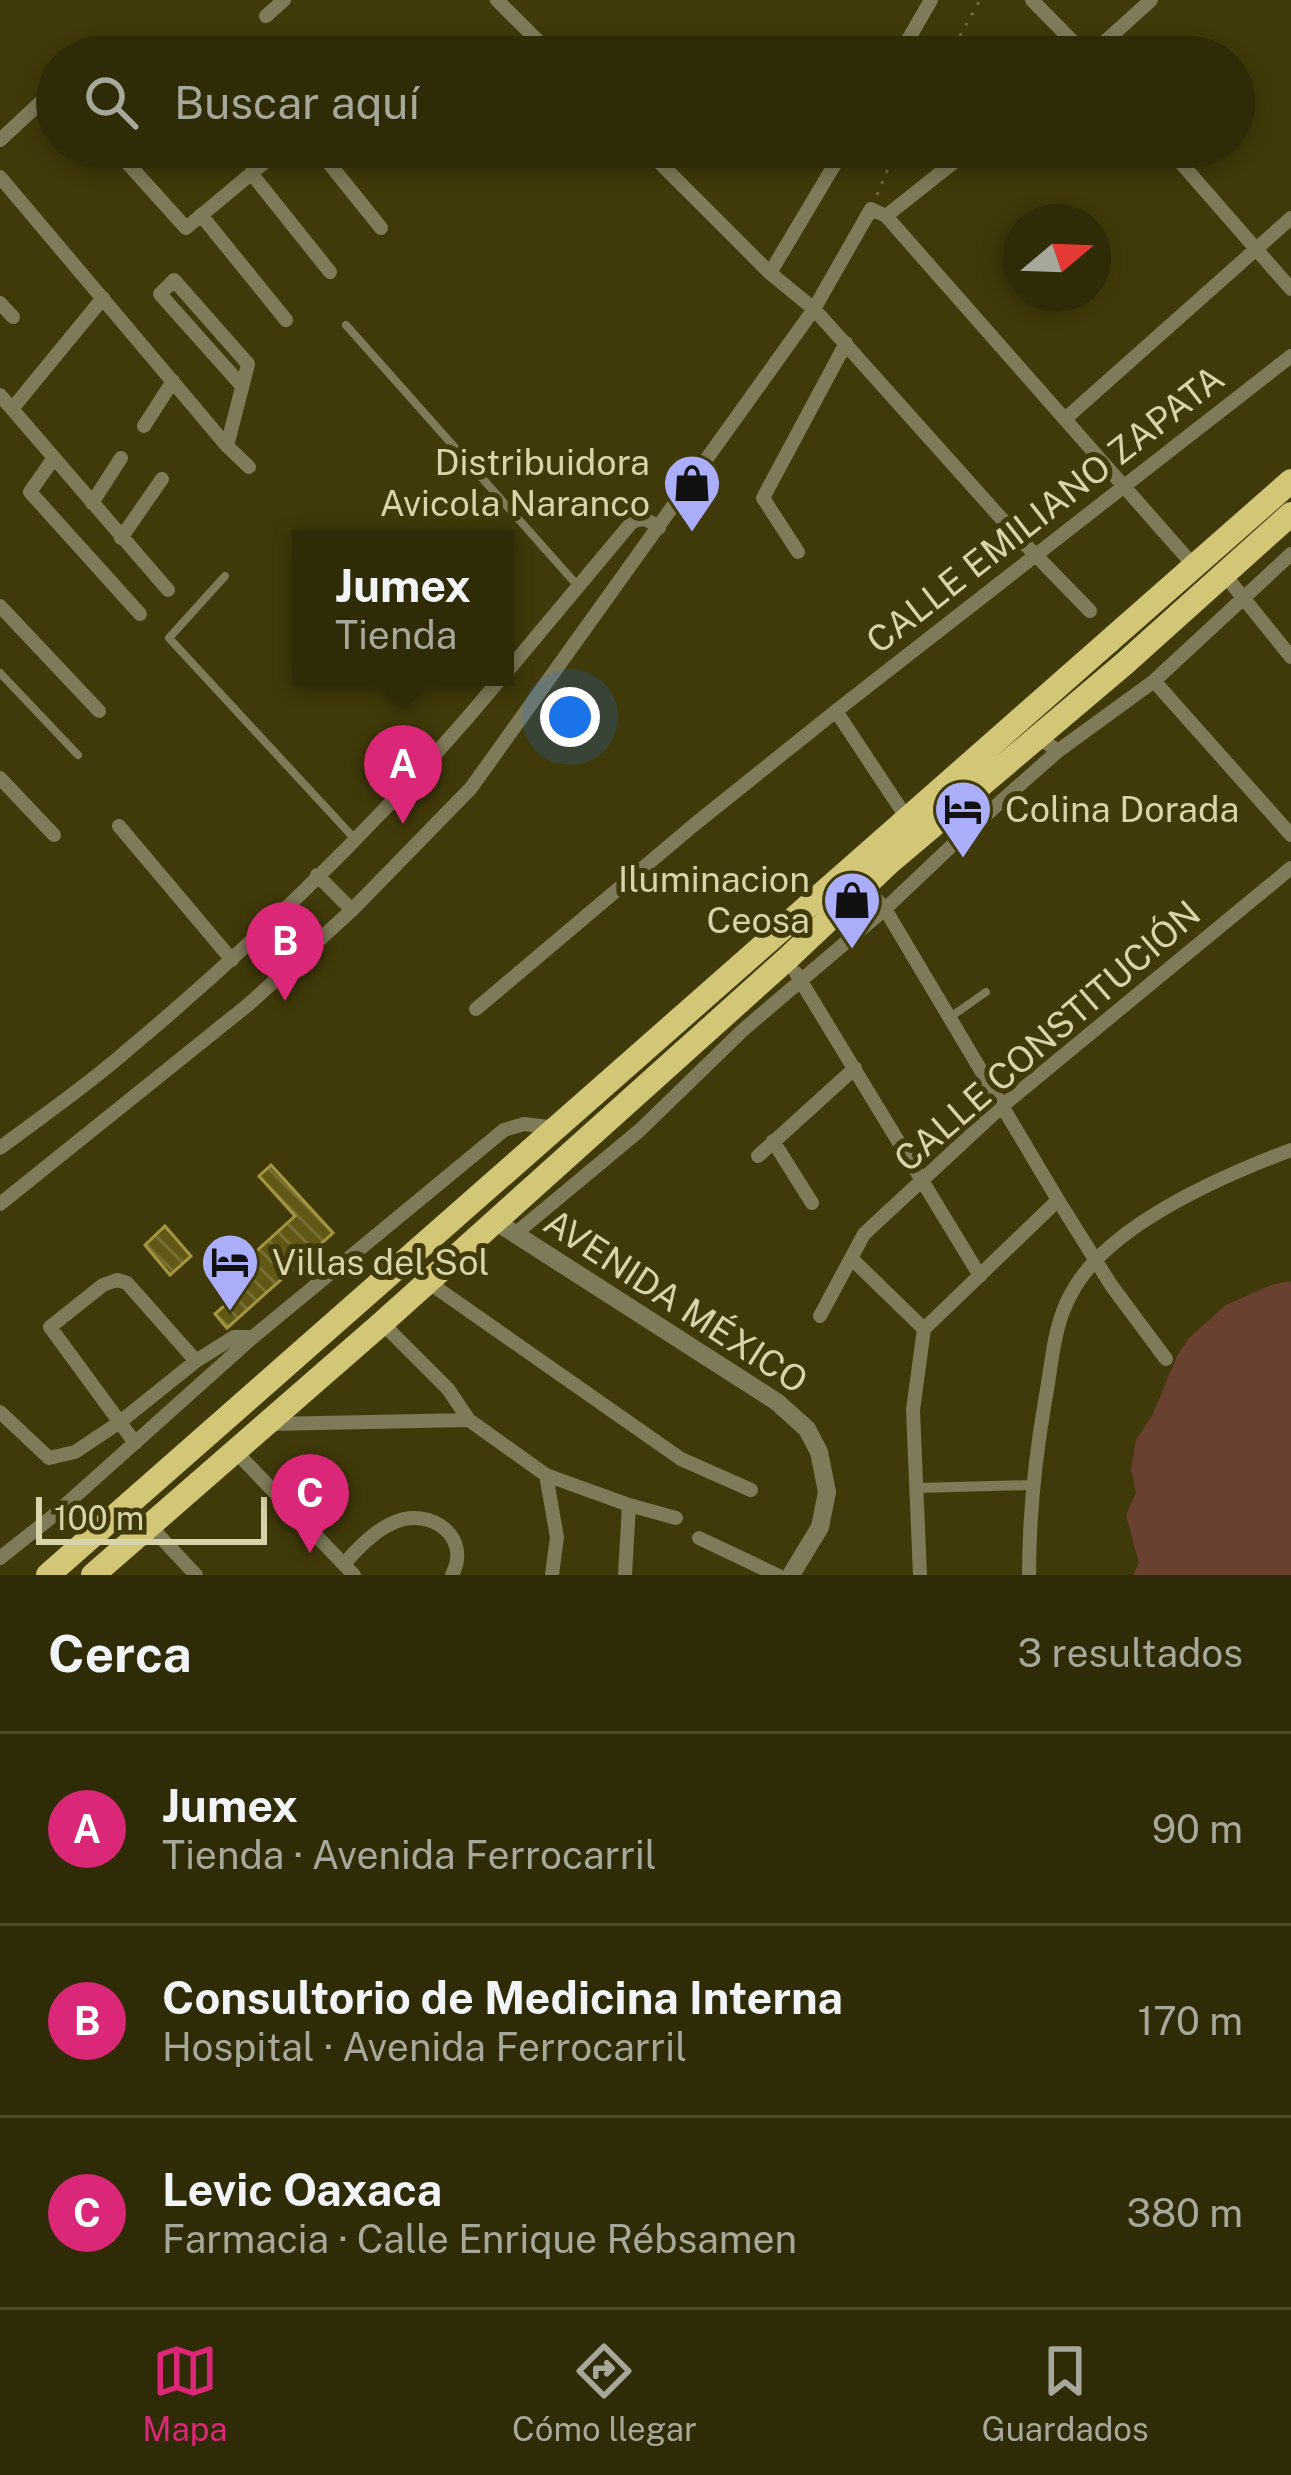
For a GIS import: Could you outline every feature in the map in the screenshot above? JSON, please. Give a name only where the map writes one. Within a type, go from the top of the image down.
[{"type":"highway","points":[[48,1575],[1291,481]]},
{"type":"highway","points":[[93,1575],[428,1282],[505,1228],[794,969],[865,886],[1048,744],[1291,514]]},
{"type":"street","points":[[266,16],[284,0]]},
{"type":"street","points":[[497,0],[533,36]]},
{"type":"street","points":[[910,36],[931,0]]},
{"type":"street","points":[[1032,0],[1067,36]]},
{"type":"street","points":[[1111,36],[1151,0]]},
{"type":"street","points":[[0,140],[36,107]]},
{"type":"street","points":[[132,168],[186,229],[257,168]]},
{"type":"street","points":[[333,168],[381,228]]},
{"type":"street","points":[[665,168],[770,273],[814,309],[1090,611]]},
{"type":"street","points":[[770,273],[832,168]]},
{"type":"street","points":[[0,1204],[249,1004],[352,910],[471,788],[659,529],[878,213],[943,168]]},
{"type":"street","points":[[1186,168],[1291,289]]},
{"type":"street","points":[[251,173],[330,272]]},
{"type":"street","points":[[0,176],[249,467]]},
{"type":"street","points":[[878,213],[1194,566]]},
{"type":"street","points":[[201,215],[286,320]]},
{"type":"street","points":[[1065,418],[1291,218]]},
{"type":"street","points":[[227,446],[248,364],[174,280],[160,294],[242,386]]},
{"type":"street","points":[[13,409],[104,298]]},
{"type":"street","points":[[0,303],[13,316]]},
{"type":"street","points":[[798,552],[763,498],[846,343]]},
{"type":"street","name":"CALLE EMILIANO ZAPATA","points":[[476,1009],[694,824],[1291,356]]},
{"type":"street","points":[[144,427],[173,381]]},
{"type":"street","points":[[0,395],[168,590]]},
{"type":"street","points":[[92,503],[121,458]]},
{"type":"street","points":[[53,459],[30,492],[140,614]]},
{"type":"street","points":[[122,538],[162,479]]},
{"type":"street","points":[[514,663],[632,522],[649,520],[659,529]]},
{"type":"street","points":[[980,1276],[794,969],[885,909],[1048,744],[1154,681],[1291,554]]},
{"type":"street","points":[[1224,574],[1291,657]]},
{"type":"street","points":[[4,615],[99,711]]},
{"type":"street","points":[[1154,681],[1291,835]]},
{"type":"street","points":[[0,1148],[120,1057],[232,960],[437,755],[495,686]]},
{"type":"street","points":[[836,711],[908,820]]},
{"type":"street","points":[[0,778],[54,835]]},
{"type":"street","points":[[119,826],[232,960]]},
{"type":"street","name":"CALLE CONSTITUCIÓN","points":[[820,1316],[864,1234],[1001,1107],[1291,868]]},
{"type":"street","points":[[317,875],[352,910]]},
{"type":"street","points":[[865,886],[885,909],[1096,1260],[1166,1359]]},
{"type":"street","points":[[758,1156],[854,1068]]},
{"type":"street","points":[[0,1558],[253,1337],[504,1130],[524,1124],[557,1129]]},
{"type":"street","points":[[773,1141],[812,1203]]},
{"type":"street","points":[[1029,1575],[1031,1486],[1058,1324],[1071,1292],[1096,1260],[1128,1232],[1224,1176],[1291,1150]]},
{"type":"street","points":[[920,1575],[913,1410],[925,1329],[1058,1200]]},
{"type":"street","name":"AVENIDA MÉXICO","points":[[505,1228],[777,1402],[807,1429],[819,1452],[827,1492],[820,1527],[791,1575]]},
{"type":"street","points":[[851,1258],[925,1329]]},
{"type":"street","points":[[134,1444],[50,1327],[103,1285],[117,1280],[127,1283],[196,1361]]},
{"type":"street","points":[[428,1282],[681,1459],[752,1490]]},
{"type":"street","points":[[382,1323],[448,1389],[469,1420],[546,1475],[676,1518]]},
{"type":"street","points":[[0,1412],[49,1458],[76,1452],[196,1361],[234,1337],[253,1337]]},
{"type":"street","points":[[269,1424],[469,1420]]},
{"type":"street","points":[[235,1451],[349,1570],[370,1538],[395,1522],[422,1516],[445,1527],[456,1546],[452,1575]]},
{"type":"street","points":[[546,1475],[557,1537],[552,1575]]},
{"type":"street","points":[[917,1488],[1031,1486]]},
{"type":"street","points":[[626,1575],[628,1505]]},
{"type":"street","points":[[148,1525],[196,1575]]},
{"type":"street","points":[[699,1538],[777,1575]]},
{"type":"lane","points":[[346,325],[582,581]]},
{"type":"lane","points":[[225,576],[169,638],[354,838]]},
{"type":"lane","points":[[0,673],[78,755]]},
{"type":"lane","points":[[949,1018],[986,992]]},
{"type":"path","points":[[960,36],[980,0]]},
{"type":"path","points":[[878,213],[891,168]]},
{"type":"shaded area","points":[[1291,1281],[1291,1575],[1133,1575],[1139,1563],[1126,1515],[1136,1493],[1131,1469],[1136,1440],[1153,1414],[1177,1356],[1189,1338],[1226,1305]]},
{"type":"building","points":[[271,1165],[333,1233],[227,1328],[215,1314],[240,1292],[231,1274],[295,1216],[259,1176]]},
{"type":"building","points":[[165,1226],[191,1256],[170,1275],[145,1245]]},
{"type":"place","name":"Distribuidora Avicola Naranco","points":[[692,534]]},
{"type":"place","name":"Jumex","points":[[403,824]]},
{"type":"place","name":"Colina Dorada","points":[[963,860]]},
{"type":"place","name":"Iluminacion Ceosa","points":[[852,951]]},
{"type":"place","name":"Consultorio de Medicina Interna","points":[[285,1001]]},
{"type":"place","name":"Villas del Sol","points":[[230,1313]]},
{"type":"place","name":"Levic Oaxaca","points":[[310,1553]]}]
